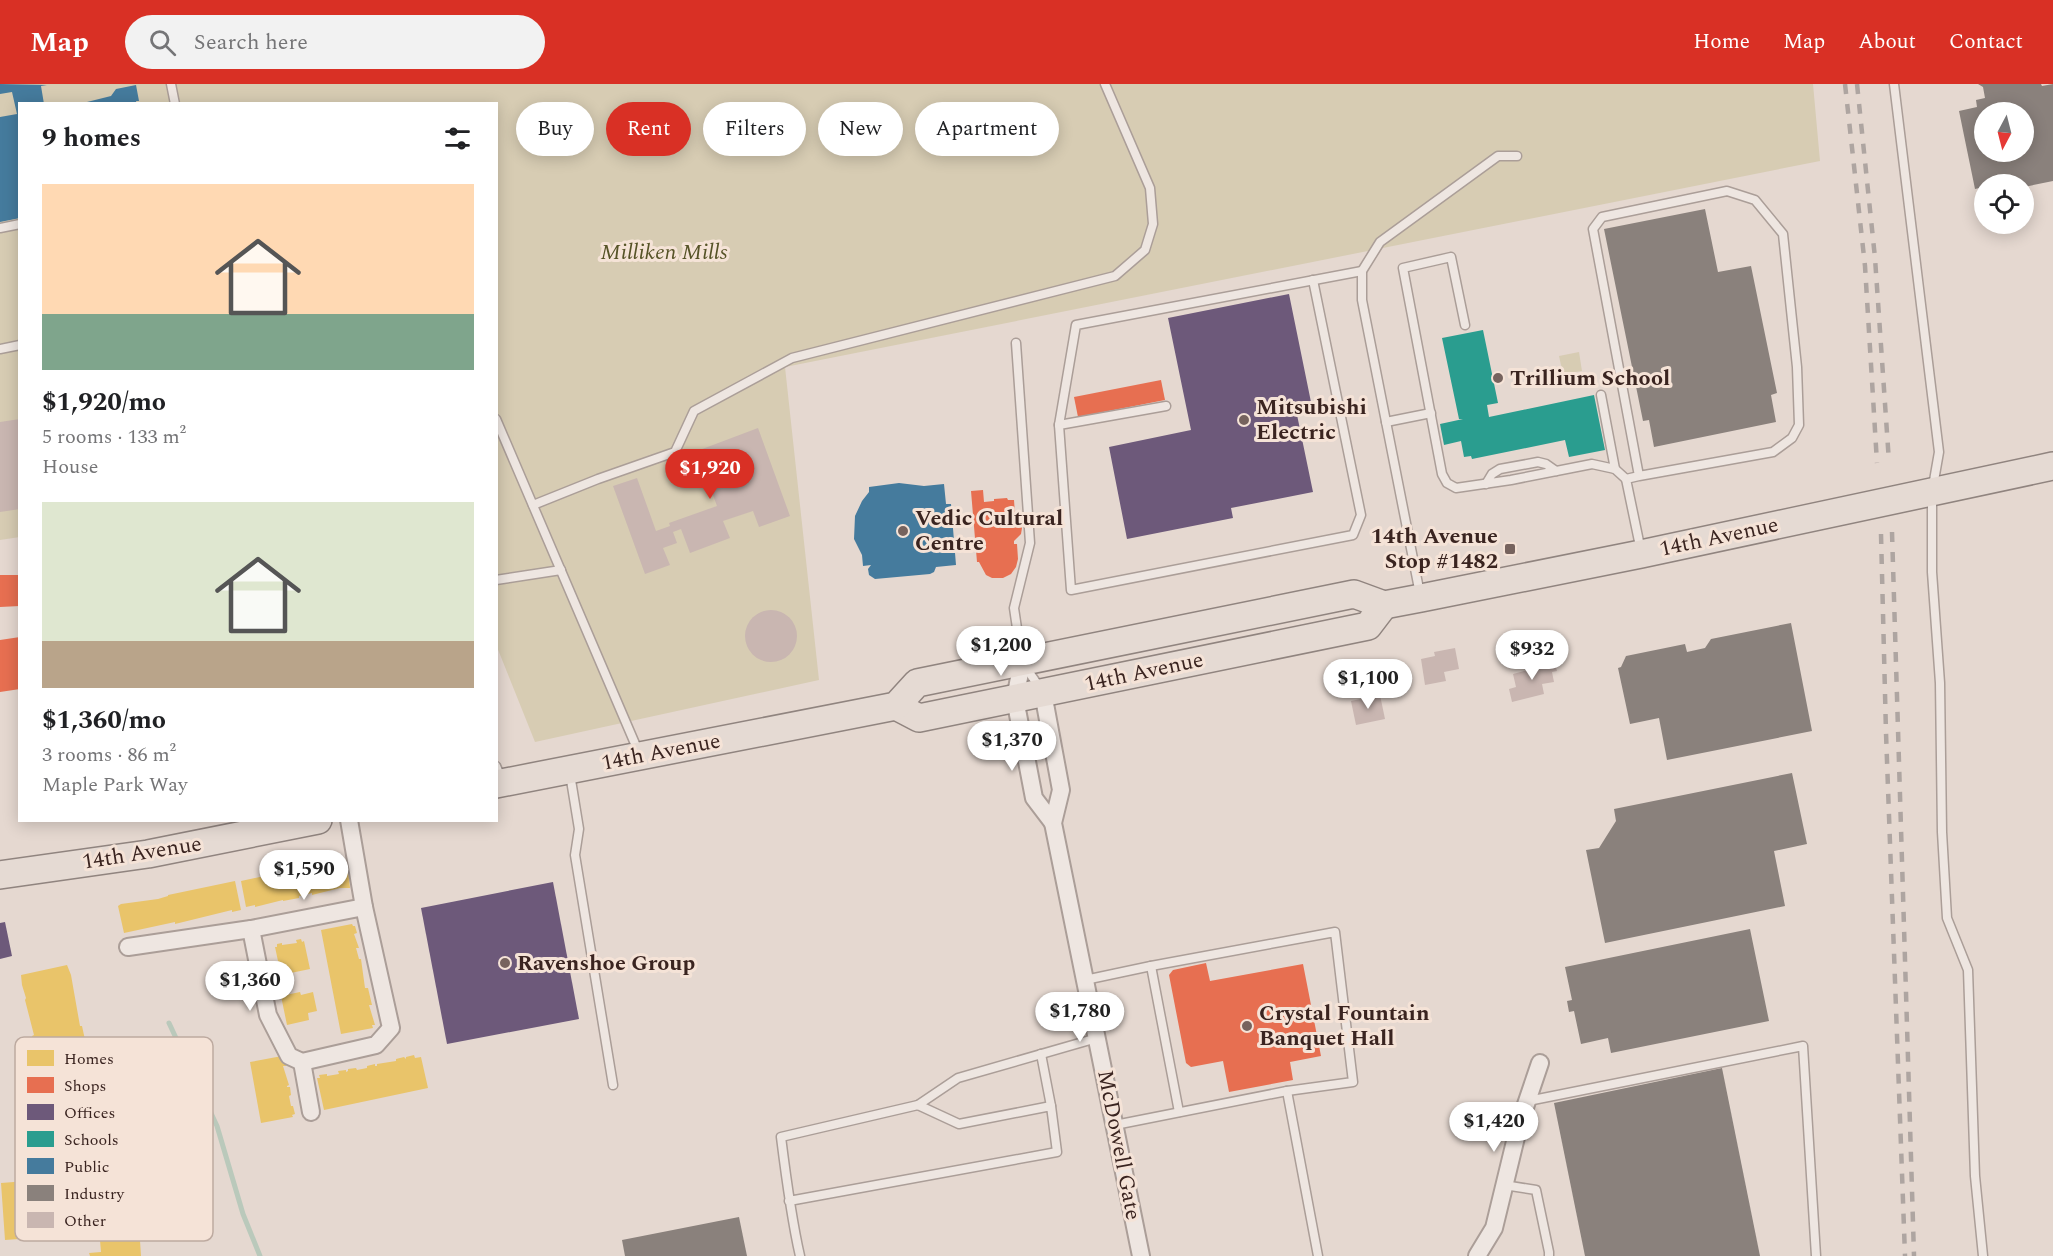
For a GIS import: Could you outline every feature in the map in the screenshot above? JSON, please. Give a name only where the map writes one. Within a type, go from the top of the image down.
[{"type":"main road","name":"14th Avenue","points":[[499,778],[569,770],[896,706],[917,683],[1354,594],[1384,605],[1641,554],[2053,466]]},
{"type":"main road","name":"14th Avenue","points":[[896,706],[919,718],[1368,626],[1384,605]]},
{"type":"main road","name":"14th Avenue","points":[[0,875],[148,854],[308,822]]},
{"type":"street","name":"McDowell Gate","points":[[1022,662],[1015,699],[1034,798],[1053,823]]},
{"type":"street","name":"McDowell Gate","points":[[1043,693],[1061,790],[1053,823],[1141,1256]]},
{"type":"street","points":[[251,929],[268,1016],[289,1056],[302,1062],[376,1045],[391,1028],[364,907],[349,822]]},
{"type":"street","points":[[128,947],[251,929],[364,907]]},
{"type":"street","points":[[302,1062],[312,1112]]},
{"type":"street","points":[[1477,1256],[1494,1228],[1526,1101],[1540,1063]]},
{"type":"lane","points":[[171,84],[175,102]]},
{"type":"lane","points":[[533,505],[675,452],[694,411],[792,358],[1115,276],[1145,250],[1153,224],[1150,188],[1105,84]]},
{"type":"lane","points":[[1894,84],[1939,452],[1932,492],[1932,572],[1940,683],[1942,832],[1947,918],[1968,970],[1975,1176],[1983,1256]]},
{"type":"lane","points":[[1421,598],[1362,300],[1362,271],[1380,242],[1498,156],[1517,156]]},
{"type":"lane","points":[[1626,479],[1639,477],[1773,452],[1792,438],[1799,425],[1797,367],[1783,234],[1755,200],[1727,191],[1602,217],[1593,229],[1639,477]]},
{"type":"lane","points":[[0,228],[18,224]]},
{"type":"lane","points":[[1465,325],[1451,257],[1403,268],[1442,474],[1447,483],[1456,488],[1592,464],[1615,469],[1626,479],[1641,554]]},
{"type":"lane","points":[[1312,280],[1361,515],[1353,535],[1071,590],[1059,425],[1076,325],[1312,280],[1362,271]]},
{"type":"lane","points":[[1016,343],[1030,543],[1014,608],[1022,662],[1043,693]]},
{"type":"lane","points":[[0,349],[18,345]]},
{"type":"lane","points":[[1601,395],[1615,469]]},
{"type":"lane","points":[[1059,425],[1166,406]]},
{"type":"lane","points":[[1386,422],[1431,413]]},
{"type":"lane","points":[[498,424],[640,755]]},
{"type":"lane","points":[[498,580],[561,570]]},
{"type":"lane","points":[[569,770],[579,829],[575,855],[613,1084]]},
{"type":"lane","points":[[1085,980],[1335,932],[1353,1082],[1287,1091],[1114,1125]]},
{"type":"lane","points":[[1151,966],[1179,1112]]},
{"type":"lane","points":[[800,1256],[789,1201],[781,1137],[918,1105],[958,1078],[1097,1038]]},
{"type":"lane","points":[[1526,1101],[1803,1046],[1816,1256]]},
{"type":"lane","points":[[789,1201],[1057,1152],[1041,1054]]},
{"type":"lane","points":[[1287,1091],[1318,1256]]},
{"type":"lane","points":[[918,1105],[959,1124],[1051,1106]]},
{"type":"lane","points":[[1504,1185],[1536,1190],[1549,1256]]},
{"type":"green space","name":"Milliken Mills","points":[[0,84],[1813,84],[1820,161],[785,367],[819,680],[535,742],[498,650],[498,102],[18,102],[18,537],[0,540]]},
{"type":"green space","points":[[1579,352],[1582,371],[1563,374],[1559,356]]},
{"type":"building: Homes","points":[[343,859],[347,861],[350,888],[340,888],[312,895],[312,893],[299,896],[299,898],[246,907],[241,881]]},
{"type":"building: Homes","points":[[235,881],[241,910],[124,933],[118,906],[121,904],[158,899]]},
{"type":"building: Homes","points":[[352,924],[357,933],[354,934],[359,948],[356,948],[359,959],[361,959],[365,988],[368,988],[372,1005],[369,1005],[375,1025],[372,1025],[373,1028],[341,1034],[321,930]]},
{"type":"building: Homes","points":[[301,939],[302,942],[304,941],[310,969],[281,975],[275,947],[282,943],[282,945],[297,943],[296,940]]},
{"type":"building: Homes","points":[[67,965],[84,1037],[32,1037],[34,1035],[21,975]]},
{"type":"building: Homes","points":[[300,992],[301,995],[313,992],[317,1011],[308,1013],[309,1020],[287,1025],[281,996]]},
{"type":"building: Homes","points":[[414,1055],[415,1058],[421,1057],[428,1088],[324,1110],[317,1078],[320,1078],[319,1075],[339,1074],[338,1071],[346,1070],[346,1072],[348,1069],[356,1068],[357,1070],[375,1064],[377,1066],[377,1064],[396,1061],[404,1057],[406,1059]]},
{"type":"building: Homes","points":[[282,1056],[286,1066],[283,1066],[289,1085],[287,1087],[290,1087],[291,1106],[295,1114],[292,1115],[293,1117],[261,1123],[250,1062]]},
{"type":"building: Homes","points":[[15,1182],[15,1239],[5,1240],[1,1183]]},
{"type":"building: Homes","points":[[100,1241],[140,1241],[141,1256],[90,1256],[89,1253],[101,1252]]},
{"type":"building: Shops","points":[[1161,380],[1165,400],[1078,417],[1074,397]]},
{"type":"building: Shops","points":[[983,490],[984,502],[1007,498],[1014,500],[1015,514],[1012,518],[1022,528],[1021,534],[1014,541],[1014,544],[1017,544],[1016,567],[1011,574],[1003,578],[992,578],[986,575],[977,562],[971,491]]},
{"type":"building: Shops","points":[[0,575],[18,575],[18,606],[0,607]]},
{"type":"building: Shops","points":[[18,637],[18,689],[0,692],[0,640]]},
{"type":"building: Shops","name":"Crystal Fountain Banquet Hall","points":[[1206,963],[1210,981],[1303,964],[1321,1056],[1290,1062],[1293,1080],[1229,1092],[1223,1061],[1191,1067],[1186,1063],[1169,975],[1173,970]]},
{"type":"building: Offices","name":"Mitsubishi Electric","points":[[1289,294],[1312,407],[1296,410],[1313,492],[1231,508],[1233,518],[1127,539],[1109,447],[1191,430],[1168,318]]},
{"type":"building: Offices","points":[[553,882],[579,1019],[447,1044],[421,908]]},
{"type":"building: Offices","points":[[5,922],[12,956],[0,959],[0,923]]},
{"type":"building: Schools","points":[[1483,330],[1498,403],[1487,405],[1489,417],[1594,395],[1605,450],[1569,457],[1565,440],[1472,459],[1471,456],[1464,457],[1461,441],[1444,445],[1440,424],[1463,419],[1459,419],[1442,338]]},
{"type":"building: Public","points":[[0,84],[47,85],[41,86],[44,102],[18,102],[18,218],[0,222],[0,117],[17,114],[12,92],[0,94]]},
{"type":"building: Public","points":[[136,85],[139,101],[87,102],[111,96],[116,89]]},
{"type":"building: Public","name":"Vedic Cultural Centre","points":[[899,483],[924,486],[944,484],[946,504],[951,504],[956,565],[936,567],[930,574],[875,579],[869,575],[868,569],[871,565],[863,566],[862,555],[854,539],[855,516],[869,492],[869,487]]},
{"type":"building: Industry","points":[[1978,84],[2041,84],[2042,86],[2053,84],[2053,181],[2034,185],[2034,174],[1974,174],[1974,184],[1959,111],[1974,108],[1974,162],[2034,162],[2034,102],[1976,102],[1976,100],[1985,98],[1983,87]]},
{"type":"building: Industry","points":[[1705,209],[1718,272],[1751,266],[1777,393],[1771,395],[1776,422],[1654,447],[1649,420],[1643,421],[1604,229]]},
{"type":"building: Industry","points":[[1791,623],[1812,731],[1667,760],[1659,718],[1630,724],[1618,668],[1621,667],[1626,656],[1685,644],[1687,652],[1705,648],[1711,639]]},
{"type":"building: Industry","points":[[1792,773],[1807,844],[1774,851],[1785,906],[1605,943],[1586,850],[1599,848],[1616,821],[1614,809]]},
{"type":"building: Industry","points":[[1750,929],[1769,1021],[1611,1053],[1608,1038],[1581,1044],[1574,1011],[1569,1012],[1567,1001],[1572,1000],[1565,967]]},
{"type":"building: Industry","points":[[1722,1068],[1760,1256],[1585,1256],[1554,1103]]},
{"type":"building: Industry","points":[[739,1217],[747,1256],[625,1256],[622,1240]]},
{"type":"building: Other","points":[[18,419],[18,509],[0,512],[0,422]]},
{"type":"building: Other","points":[[758,428],[790,516],[759,527],[753,511],[723,521],[730,538],[690,553],[681,529],[673,532],[677,543],[663,548],[670,565],[645,574],[613,486],[637,478],[656,531],[670,526],[669,523],[717,506],[697,451]]},
{"type":"building: Other","points":[[771,610],[785,614],[793,622],[797,636],[793,650],[785,658],[771,662],[757,658],[749,650],[745,636],[749,622],[757,614]]},
{"type":"building: Other","points":[[1455,648],[1459,669],[1444,672],[1446,681],[1425,685],[1421,659],[1435,656],[1434,652]]},
{"type":"building: Other","points":[[1549,660],[1550,664],[1555,663],[1557,671],[1552,672],[1554,682],[1542,684],[1544,694],[1512,702],[1509,689],[1516,687],[1513,674],[1536,668],[1535,663]]},
{"type":"building: Other","points":[[1380,695],[1385,719],[1356,725],[1351,701]]},
{"type":"waterway","points":[[169,1023],[176,1037]]},
{"type":"waterway","points":[[213,1117],[243,1214],[260,1256]]},
{"type":"railway","points":[[1845,84],[1865,266],[1877,463]]},
{"type":"railway","points":[[1857,84],[1875,258],[1889,462]]},
{"type":"railway","points":[[1892,532],[1914,1256]]},
{"type":"railway","points":[[1881,534],[1905,1256]]},
{"type":"place","name":"Trillium School","points":[[1498,378]]},
{"type":"place","name":"Mitsubishi Electric","points":[[1244,420]]},
{"type":"place","name":"Vedic Cultural Centre","points":[[903,531]]},
{"type":"place","name":"14th Avenue Stop #1482","points":[[1510,549]]},
{"type":"place","name":"Ravenshoe Group","points":[[505,963]]},
{"type":"place","name":"Crystal Fountain Banquet Hall","points":[[1247,1026]]}]
